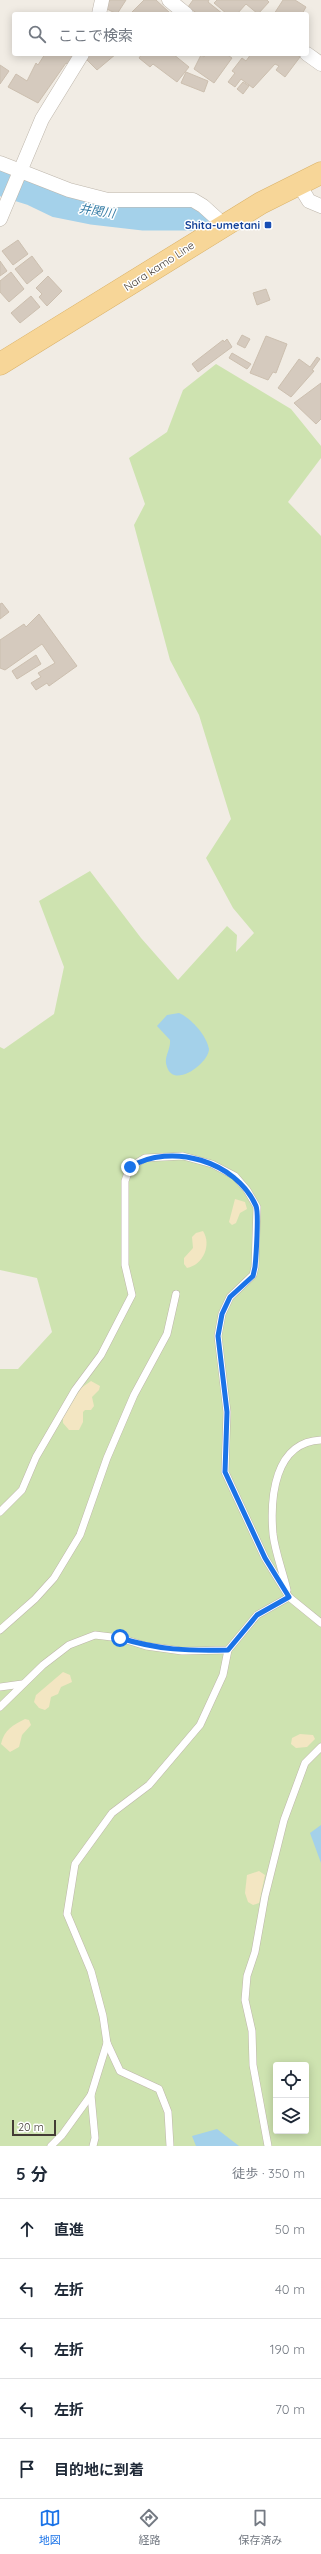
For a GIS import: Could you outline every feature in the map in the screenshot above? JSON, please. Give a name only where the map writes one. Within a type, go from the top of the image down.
[{"type":"main road","name":"Nara kamo Line","points":[[0,364],[224,225],[298,183],[321,173]]},
{"type":"street","points":[[99,12],[102,0]]},
{"type":"street","points":[[169,0],[184,12]]},
{"type":"street","points":[[309,55],[321,64]]},
{"type":"street","points":[[0,219],[42,119],[81,56]]},
{"type":"street","points":[[0,163],[18,174],[69,190],[108,200],[194,200],[224,225]]},
{"type":"street","points":[[298,183],[309,201],[321,206]]},
{"type":"lane","points":[[0,1512],[22,1490],[36,1457],[75,1390],[101,1355],[132,1295],[125,1265],[123,1205],[124,1181],[130,1167],[145,1158],[183,1156],[212,1164],[235,1176],[247,1190],[257,1207],[255,1267],[253,1276],[230,1297],[222,1314],[218,1336],[227,1412],[225,1472],[265,1558],[289,1597],[321,1623]]},
{"type":"lane","points":[[0,1630],[35,1599],[54,1578],[80,1534],[107,1458],[134,1395],[167,1334],[176,1294]]},
{"type":"lane","points":[[289,1597],[273,1535],[275,1484],[283,1460],[299,1446],[321,1440]]},
{"type":"lane","points":[[170,2146],[168,2112],[159,2089],[120,2071],[106,2043],[103,2016],[95,1985],[67,1914],[75,1864],[112,1813],[149,1785],[200,1725],[223,1675],[228,1650],[257,1615],[289,1597]]},
{"type":"lane","points":[[0,1707],[22,1684],[69,1645],[95,1635],[120,1638],[146,1646],[182,1651],[228,1650]]},
{"type":"lane","points":[[0,1687],[22,1684]]},
{"type":"lane","points":[[268,2146],[253,2065],[252,2031],[245,2000],[247,1976],[255,1952],[265,1896],[284,1820],[305,1763],[321,1747]]},
{"type":"lane","points":[[51,2146],[62,2135],[91,2095],[106,2043]]},
{"type":"lane","points":[[91,2095],[95,2138],[92,2146]]},
{"type":"green space","points":[[216,364],[291,409],[321,446],[321,458],[288,502],[321,536],[321,2146],[0,2146],[0,1369],[18,1369],[52,1332],[37,1278],[0,1270],[0,1047],[4,1049],[54,1014],[64,967],[39,901],[90,871],[141,938],[178,980],[227,926],[237,935],[236,952],[254,933],[233,908],[206,858],[231,819],[199,715],[170,660],[134,525],[145,504],[129,458],[167,432],[183,390]]},
{"type":"sand","points":[[235,1199],[245,1202],[247,1209],[240,1213],[236,1223],[232,1225],[229,1222]]},
{"type":"sand","points":[[203,1231],[207,1242],[204,1254],[198,1263],[187,1268],[184,1264],[184,1258],[193,1248],[192,1237],[196,1233]]},
{"type":"sand","points":[[91,1381],[100,1386],[99,1390],[92,1397],[94,1406],[91,1410],[85,1410],[83,1412],[83,1422],[79,1430],[69,1430],[63,1423],[63,1418],[81,1388]]},
{"type":"sand","points":[[63,1672],[70,1675],[72,1682],[61,1687],[58,1694],[51,1697],[49,1707],[45,1710],[39,1708],[34,1702],[36,1695]]},
{"type":"sand","points":[[25,1719],[29,1720],[31,1725],[22,1735],[19,1747],[10,1752],[1,1744],[2,1739],[10,1728]]},
{"type":"sand","points":[[300,1734],[313,1735],[315,1739],[307,1747],[296,1748],[291,1744],[292,1738]]},
{"type":"sand","points":[[259,1871],[265,1875],[259,1903],[253,1905],[248,1902],[245,1893],[247,1875]]},
{"type":"water","points":[[179,1013],[184,1015],[198,1028],[208,1044],[209,1049],[207,1055],[198,1067],[183,1075],[171,1073],[167,1067],[166,1057],[170,1040],[157,1026],[167,1015]]},
{"type":"water","points":[[321,1825],[321,1863],[310,1833]]},
{"type":"water","points":[[217,2129],[239,2146],[196,2146],[192,2136]]},
{"type":"building","points":[[110,0],[126,0],[118,12],[113,12],[105,8]]},
{"type":"building","points":[[144,0],[156,0],[169,12],[132,12]]},
{"type":"building","points":[[193,0],[209,0],[208,2],[220,12],[195,12],[188,7]]},
{"type":"building","points":[[217,0],[267,0],[269,2],[260,12],[256,12],[246,4],[239,12],[225,12],[214,3]]},
{"type":"building","points":[[283,0],[295,0],[306,7],[303,12],[275,12]]},
{"type":"building","points":[[44,56],[75,56],[69,65],[66,63],[38,103],[8,87],[16,74],[27,81],[36,63],[38,65]]},
{"type":"building","points":[[89,56],[114,56],[97,70],[86,59]]},
{"type":"building","points":[[140,56],[175,56],[189,67],[177,82],[153,64],[150,67],[139,58]]},
{"type":"building","points":[[200,56],[229,56],[232,58],[214,83],[194,69]]},
{"type":"building","points":[[250,56],[300,57],[285,77],[276,70],[279,66],[275,64],[253,88],[241,79],[235,87],[228,82],[235,73],[232,71],[242,58],[246,61]]},
{"type":"building","points":[[0,65],[9,71],[0,84]]},
{"type":"building","points":[[186,72],[208,81],[204,92],[181,83]]},
{"type":"building","points":[[243,82],[249,86],[243,94],[237,89]]},
{"type":"building","points":[[18,240],[28,254],[13,265],[2,251]]},
{"type":"building","points":[[32,256],[43,271],[27,284],[15,269]]},
{"type":"building","points":[[0,261],[7,271],[0,276]]},
{"type":"building","points":[[11,272],[24,289],[9,302],[0,292],[0,281]]},
{"type":"building","points":[[48,276],[62,291],[47,306],[39,297],[42,294],[36,288]]},
{"type":"building","points":[[266,289],[270,300],[257,305],[253,293]]},
{"type":"building","points":[[31,296],[40,307],[20,323],[11,313]]},
{"type":"building","points":[[242,335],[250,339],[245,348],[237,344]]},
{"type":"building","points":[[266,336],[287,344],[276,373],[273,372],[268,380],[250,373]]},
{"type":"building","points":[[227,339],[232,347],[198,372],[192,364],[223,340],[224,342]]},
{"type":"building","points":[[232,353],[251,364],[247,369],[229,358]]},
{"type":"building","points":[[317,357],[320,359],[312,370],[314,371],[291,397],[278,388],[299,359],[310,367]]},
{"type":"building","points":[[321,383],[321,419],[316,424],[294,403]]},
{"type":"building","points":[[2,603],[9,612],[0,619],[0,604]]},
{"type":"building","points":[[39,614],[77,666],[49,686],[47,683],[36,690],[31,683],[41,677],[38,673],[55,663],[42,644],[5,670],[0,668],[0,640],[24,624],[26,627]]},
{"type":"building","points":[[36,655],[41,664],[17,679],[12,671]]},
{"type":"waterway","name":"井関川","points":[[0,182],[32,192],[57,204],[92,211],[144,217],[199,217]]},
{"type":"place","name":"Shita-umetani","points":[[268,225]]},
{"type":"route","points":[[120,1638],[146,1646],[182,1651],[228,1650],[257,1615],[289,1597],[265,1558],[225,1472],[224,1456],[227,1412],[218,1336],[222,1314],[230,1297],[240,1285],[253,1276],[256,1253],[255,1239],[257,1207],[247,1190],[235,1176],[212,1164],[183,1156],[145,1158],[130,1167]]}]
